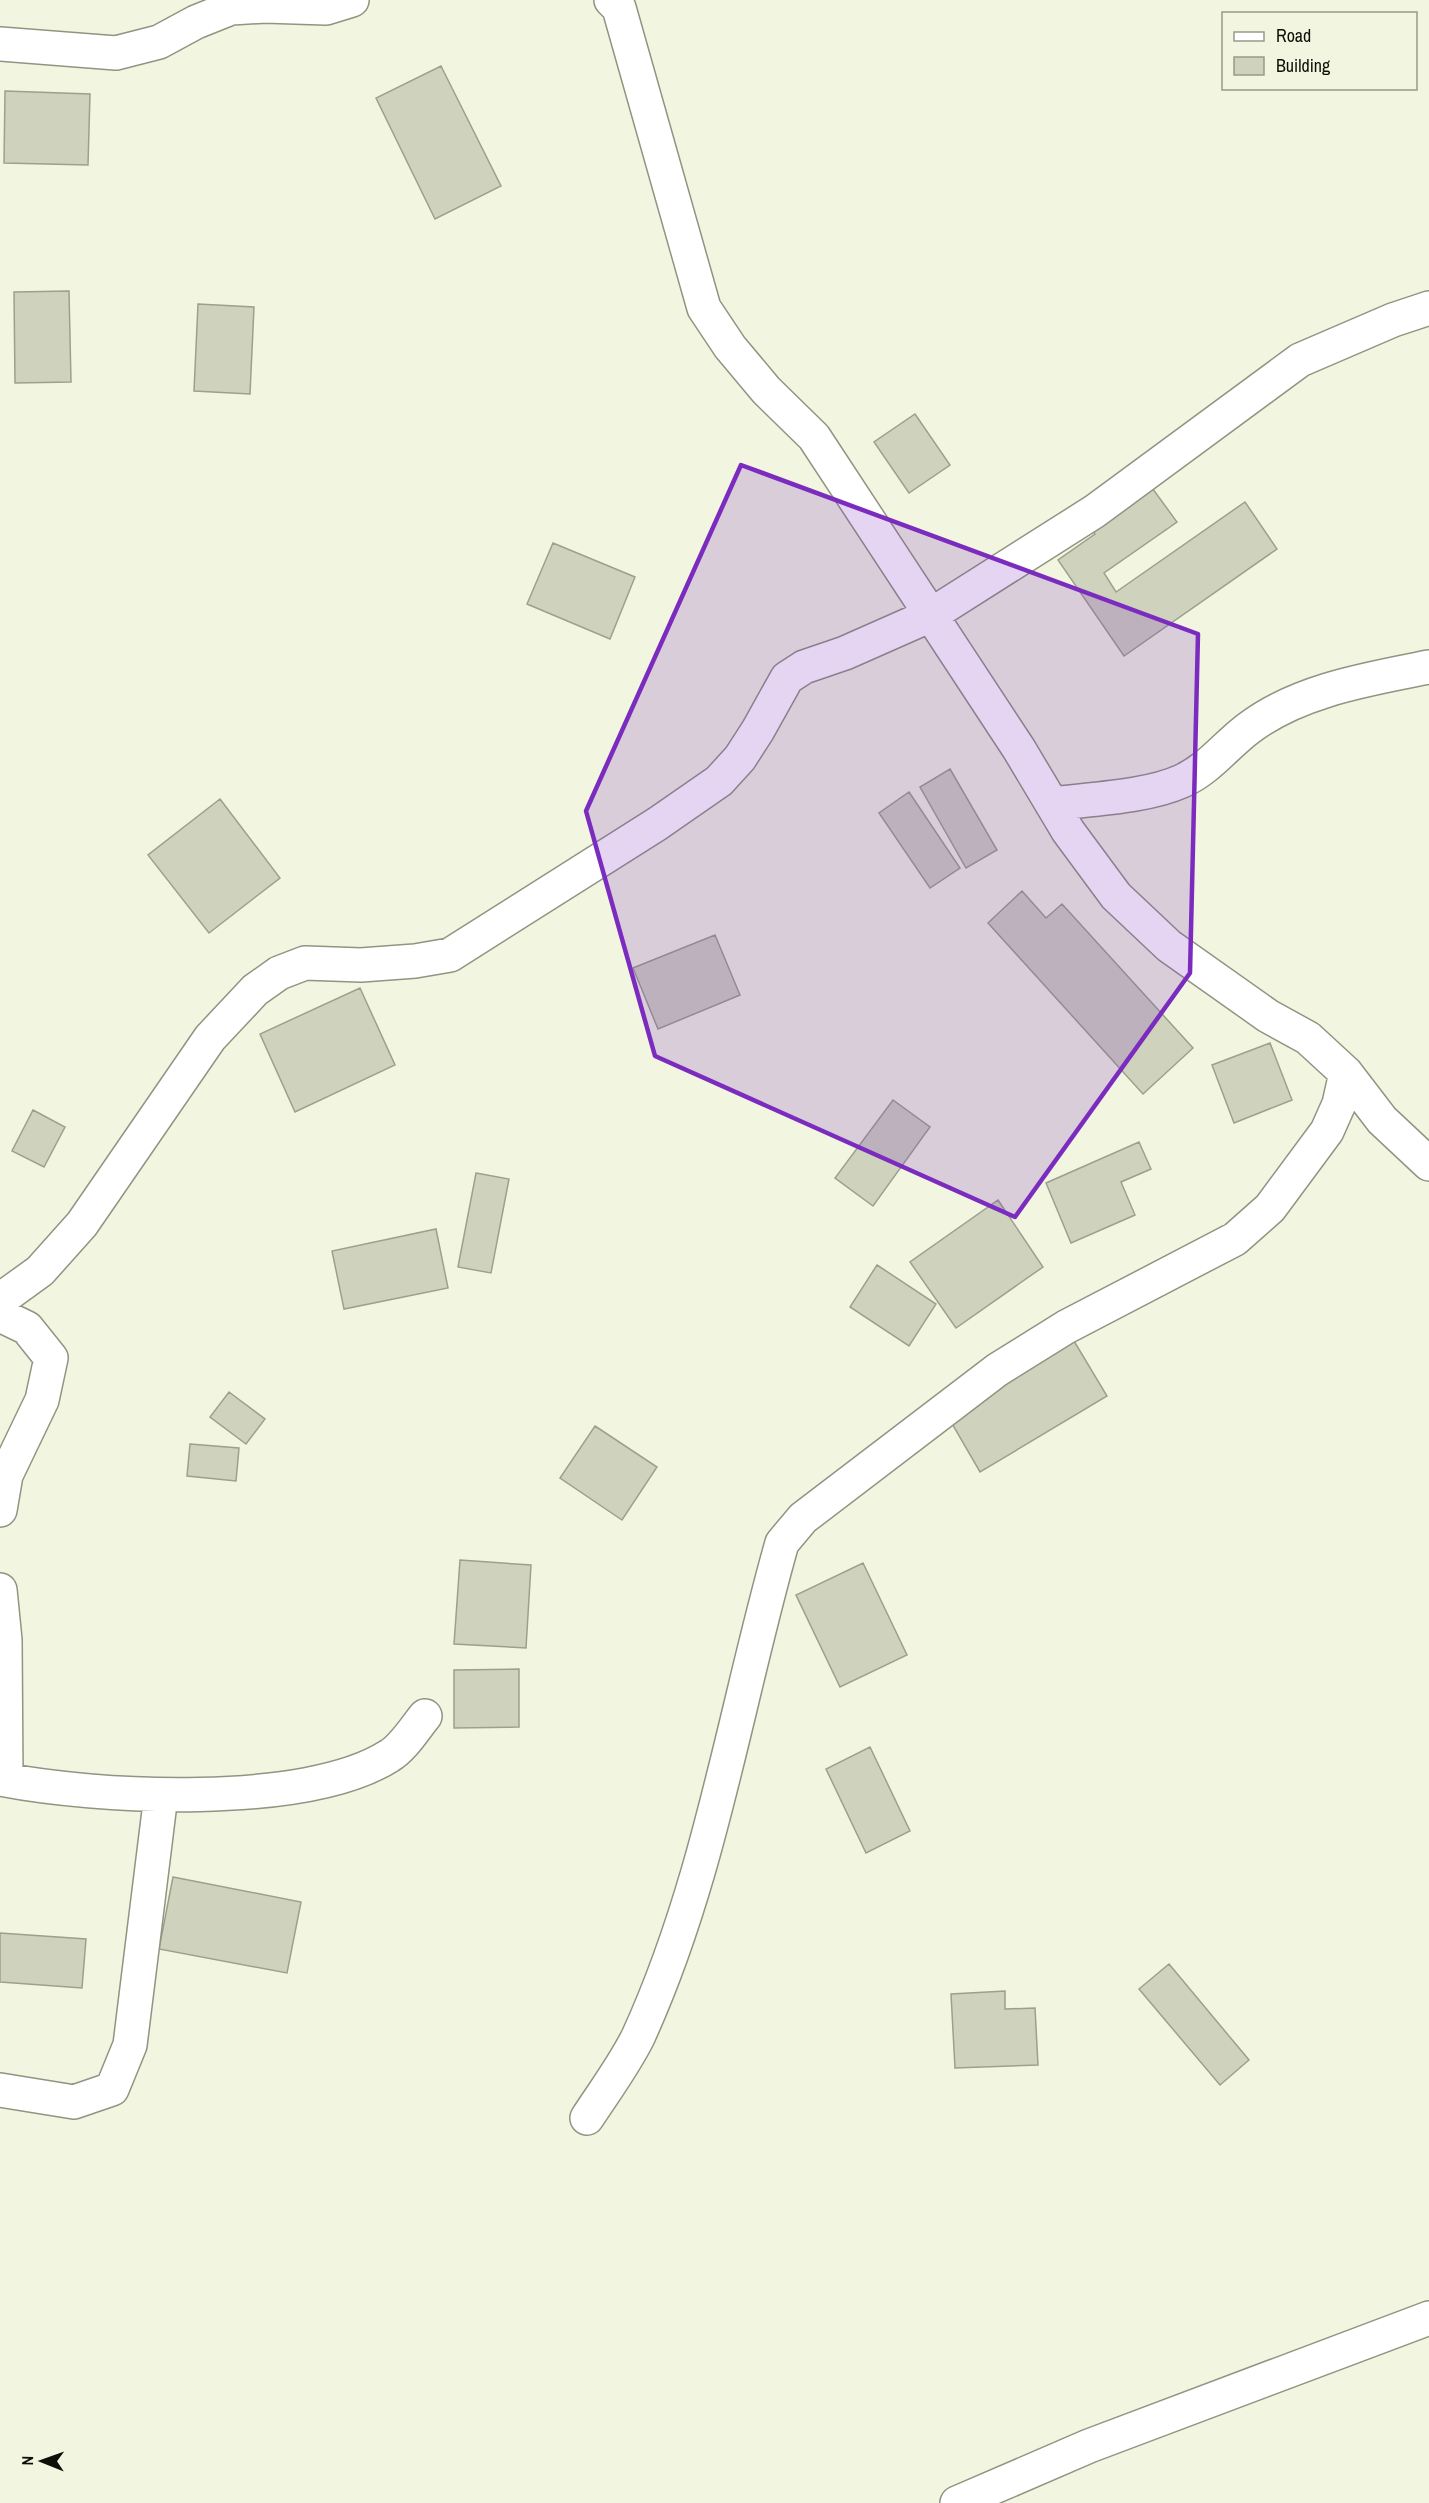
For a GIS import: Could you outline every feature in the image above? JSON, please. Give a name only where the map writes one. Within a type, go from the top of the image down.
[{"type":"street","points":[[0,44],[116,52],[159,42],[196,22],[231,8],[265,6],[326,8],[352,0]]},
{"type":"street","points":[[611,0],[619,8],[704,308],[730,347],[766,390],[814,437],[1019,749],[1068,831],[1116,896],[1169,946],[1269,1016],[1308,1038],[1346,1073],[1382,1120],[1429,1164]]},
{"type":"street","points":[[0,1300],[39,1271],[82,1224],[210,1038],[255,990],[279,973],[305,963],[361,965],[415,961],[450,955],[657,824],[719,781],[740,758],[786,678],[804,667],[845,653],[931,615],[1095,512],[1300,360],[1393,320],[1429,308]]},
{"type":"street","points":[[1052,804],[1145,791],[1183,781],[1209,765],[1250,727],[1297,701],[1429,667]]},
{"type":"street","points":[[587,2118],[636,2039],[676,1945],[698,1876],[782,1543],[803,1518],[997,1370],[1066,1327],[1235,1239],[1270,1208],[1327,1131],[1339,1104],[1346,1073]]},
{"type":"street","points":[[0,1315],[27,1328],[51,1358],[42,1400],[6,1475],[0,1510]]},
{"type":"street","points":[[0,1590],[5,1640],[3,1780],[161,1796],[256,1791],[338,1779],[390,1756],[425,1716]]},
{"type":"street","points":[[0,2091],[74,2102],[112,2089],[130,2045],[161,1796]]},
{"type":"street","points":[[957,2503],[1089,2446],[1429,2318]]},
{"type":"highlighted area","points":[[741,465],[1198,634],[1190,973],[1015,1217],[655,1056],[586,811]]},
{"type":"building","points":[[441,66],[501,186],[435,219],[376,98]]},
{"type":"building","points":[[5,91],[90,94],[88,165],[4,163]]},
{"type":"building","points":[[5,91],[90,94],[88,165],[4,163]]},
{"type":"building","points":[[69,291],[71,382],[15,383],[14,292]]},
{"type":"building","points":[[69,291],[71,382],[15,383],[14,292]]},
{"type":"building","points":[[198,304],[254,307],[250,394],[194,391]]},
{"type":"building","points":[[198,304],[254,307],[250,394],[194,391]]},
{"type":"building","points":[[915,414],[950,465],[909,493],[874,442]]},
{"type":"building","points":[[1147,481],[1177,522],[1104,573],[1116,592],[1245,502],[1277,549],[1124,656],[1058,560],[1095,534],[1087,522]]},
{"type":"building","points":[[553,543],[635,577],[610,639],[527,604]]},
{"type":"building","points":[[950,769],[997,850],[966,868],[920,787]]},
{"type":"building","points":[[909,792],[960,868],[930,888],[879,813]]},
{"type":"building","points":[[220,799],[280,878],[209,933],[148,855]]},
{"type":"building","points":[[220,799],[280,878],[209,933],[148,855]]},
{"type":"building","points":[[1022,891],[1046,918],[1062,904],[1193,1048],[1143,1094],[988,923]]},
{"type":"building","points":[[715,935],[740,995],[658,1029],[633,968]]},
{"type":"building","points":[[360,988],[395,1065],[295,1112],[260,1034]]},
{"type":"building","points":[[1270,1043],[1292,1100],[1234,1123],[1212,1065]]},
{"type":"building","points":[[893,1100],[930,1127],[873,1206],[835,1178]]},
{"type":"building","points":[[33,1110],[65,1127],[44,1167],[12,1151]]},
{"type":"building","points":[[33,1110],[65,1127],[44,1167],[12,1151]]},
{"type":"building","points":[[1139,1142],[1151,1169],[1121,1182],[1135,1215],[1071,1243],[1046,1183]]},
{"type":"building","points":[[476,1173],[509,1179],[491,1273],[458,1267]]},
{"type":"building","points":[[998,1200],[1043,1267],[956,1328],[910,1262]]},
{"type":"building","points":[[436,1229],[448,1288],[344,1309],[332,1251]]},
{"type":"building","points":[[877,1265],[936,1304],[909,1346],[850,1307]]},
{"type":"building","points":[[1062,1321],[1107,1396],[980,1472],[936,1396]]},
{"type":"building","points":[[229,1392],[265,1419],[246,1444],[210,1417]]},
{"type":"building","points":[[229,1392],[265,1419],[246,1444],[210,1417]]},
{"type":"building","points":[[595,1426],[657,1467],[622,1520],[560,1478]]},
{"type":"building","points":[[190,1444],[239,1448],[236,1481],[187,1476]]},
{"type":"building","points":[[190,1444],[239,1448],[236,1481],[187,1476]]},
{"type":"building","points":[[460,1560],[531,1565],[526,1648],[454,1644]]},
{"type":"building","points":[[863,1563],[907,1655],[840,1687],[796,1595]]},
{"type":"building","points":[[519,1669],[519,1727],[454,1728],[454,1670]]},
{"type":"building","points":[[870,1747],[910,1831],[866,1853],[826,1769]]},
{"type":"building","points":[[173,1877],[301,1902],[287,1973],[159,1949]]},
{"type":"building","points":[[173,1877],[301,1902],[287,1973],[159,1949]]},
{"type":"building","points":[[0,1933],[86,1939],[82,1988],[0,1982]]},
{"type":"building","points":[[0,1933],[86,1939],[82,1988],[0,1982]]},
{"type":"building","points":[[1169,1964],[1249,2060],[1220,2085],[1139,1989]]},
{"type":"building","points":[[1005,1991],[1005,2009],[1035,2008],[1038,2065],[955,2068],[951,1994]]}]
